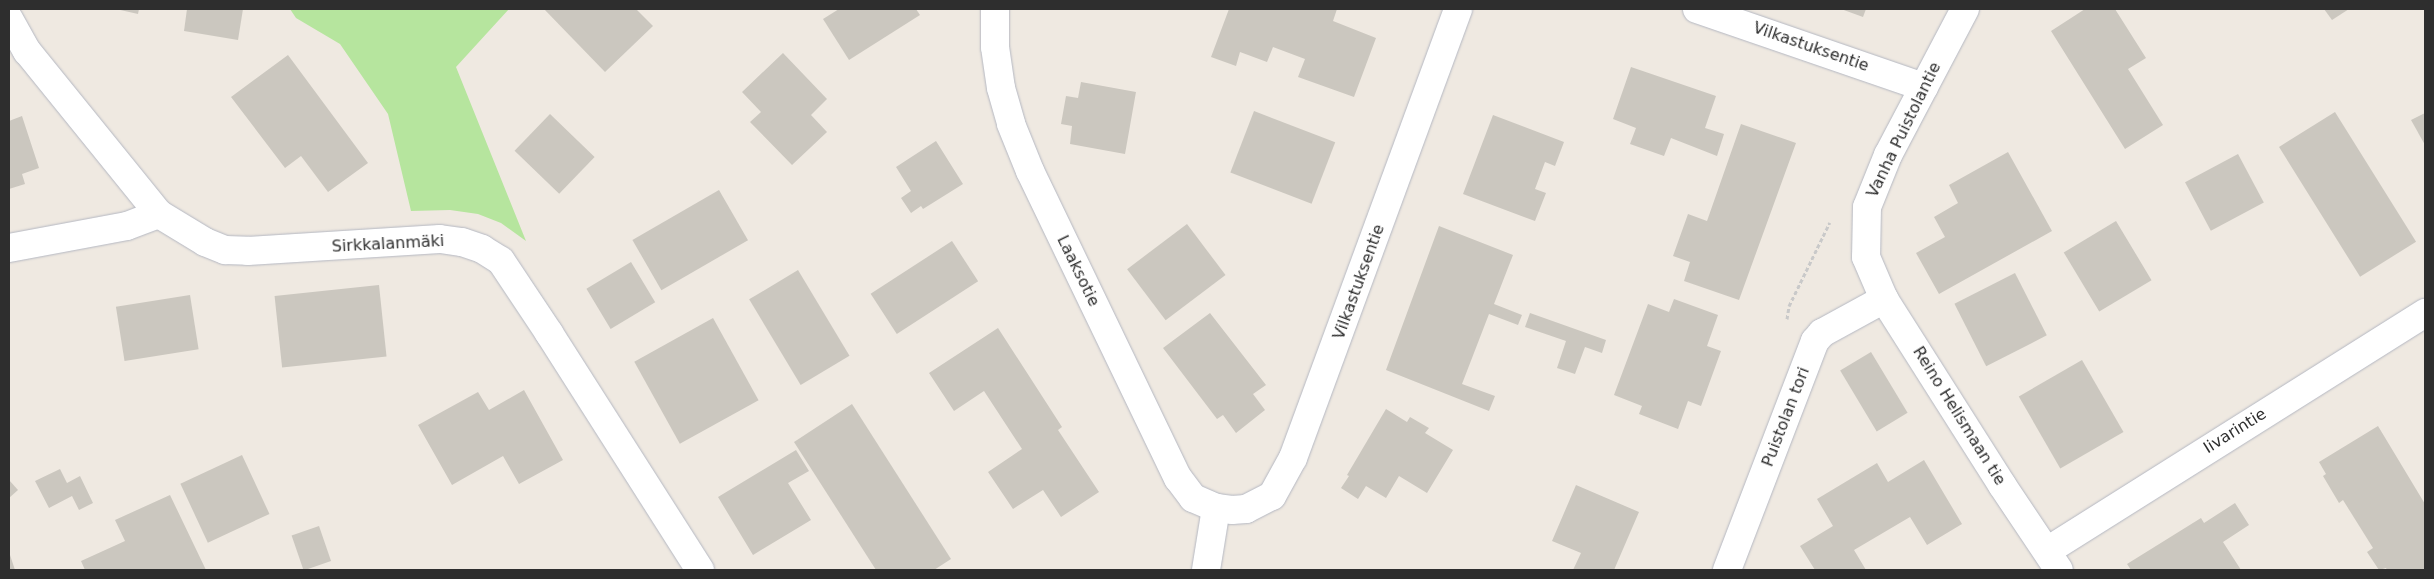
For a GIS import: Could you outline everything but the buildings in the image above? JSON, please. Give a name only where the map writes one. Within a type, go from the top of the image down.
[{"type":"street","name":"Laaksotie","points":[[996,9],[995,47],[999,75],[1011,124],[1026,162],[1178,478],[1193,498],[1216,508]]},
{"type":"street","name":"Vilkastuksentie","points":[[1216,508],[1246,510],[1272,496],[1293,458],[1458,9]]},
{"type":"street","name":"Vilkastuksentie","points":[[1697,9],[1924,87]]},
{"type":"street","name":"Vanha Puistolantie","points":[[1866,257],[1867,207],[1888,155],[1966,9]]},
{"type":"street","name":"Sirkkalanmäki","points":[[9,19],[27,51],[160,214],[205,242],[225,250],[260,251],[440,239],[468,244],[482,249],[501,261],[555,341],[700,570]]},
{"type":"street","points":[[9,248],[127,226],[160,214]]},
{"type":"street","name":"Reino Helismaan tie","points":[[1866,257],[1884,298],[2002,485],[2053,561]]},
{"type":"street","name":"Puistolan tori","points":[[1727,570],[1815,340],[1822,333],[1884,298]]},
{"type":"street","name":"Iivarintie","points":[[2053,561],[2425,313]]},
{"type":"street","points":[[1206,570],[1216,508]]},
{"type":"green space","points":[[290,9],[509,9],[456,67],[526,241],[501,223],[478,214],[450,210],[411,211],[388,114],[340,44],[296,18]]}]
